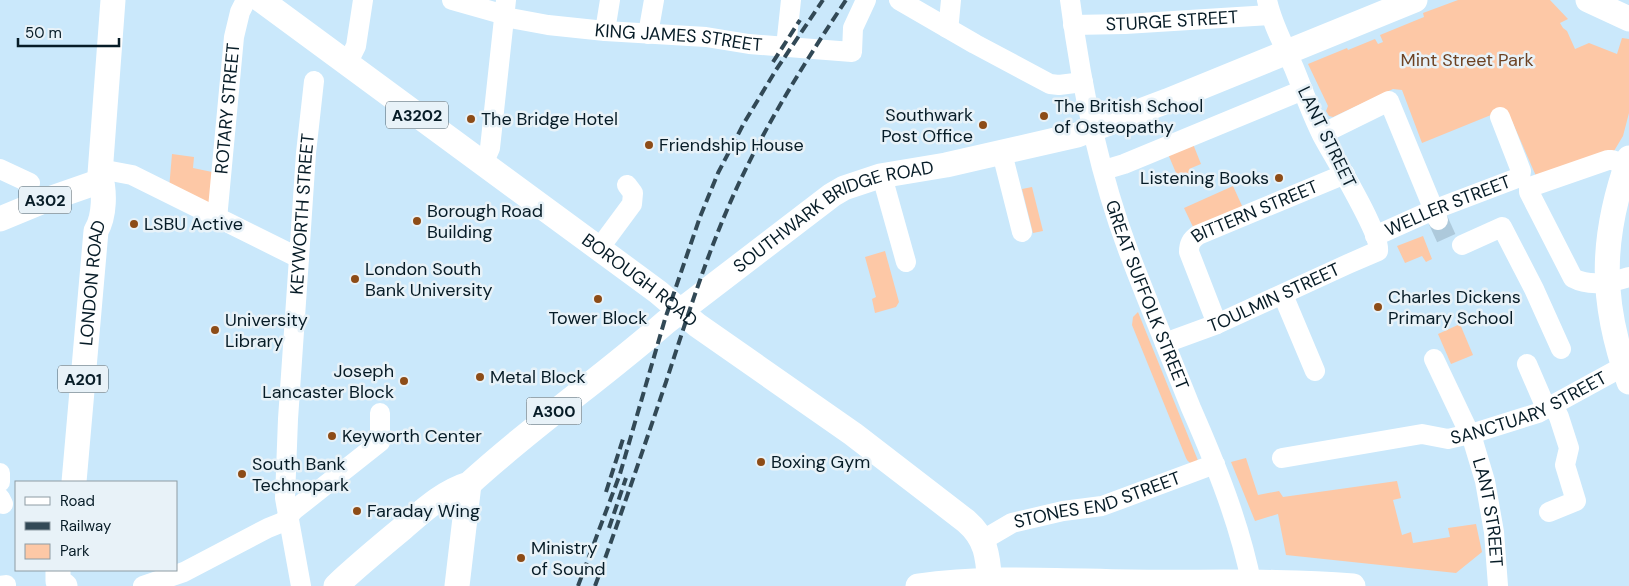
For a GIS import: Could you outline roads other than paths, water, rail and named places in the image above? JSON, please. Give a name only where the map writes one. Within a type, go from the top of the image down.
[{"type":"main road","name":"A201","points":[[97,176],[113,0]]},
{"type":"main road","name":"BOROUGH ROAD","points":[[261,0],[598,250],[658,292],[680,312],[853,434],[974,528],[983,540]]},
{"type":"main road","name":"SOUTHWARK BRIDGE ROAD","points":[[336,586],[430,505],[457,488],[469,484],[538,423],[643,343],[666,322],[832,195],[844,188],[880,176],[939,166],[1077,135],[1167,101],[1415,0]]},
{"type":"main road","points":[[1588,0],[1629,19]]},
{"type":"main road","points":[[1626,174],[1609,232],[1618,280],[1610,315],[1627,374]]},
{"type":"main road","name":"A302","points":[[0,219],[97,176]]},
{"type":"main road","name":"LONDON ROAD","points":[[74,481],[96,232],[86,223],[89,193],[97,176]]},
{"type":"main road","points":[[457,586],[469,484]]},
{"type":"main road","points":[[983,540],[987,555],[990,583]]},
{"type":"main road","points":[[58,571],[58,582],[66,586],[70,580],[71,571]]},
{"type":"main road","points":[[918,586],[953,582],[1353,586]]},
{"type":"street","name":"ROTARY STREET","points":[[218,219],[235,27],[246,0]]},
{"type":"street","points":[[347,64],[356,46],[363,0]]},
{"type":"street","name":"KING JAMES STREET","points":[[452,0],[505,11],[548,25],[605,31],[706,37],[750,44],[852,52],[853,28],[866,0]]},
{"type":"street","points":[[605,31],[610,0]]},
{"type":"street","points":[[648,34],[654,0]]},
{"type":"street","points":[[786,47],[791,0]]},
{"type":"street","points":[[899,0],[1050,84],[1059,85],[1083,82]]},
{"type":"street","points":[[947,28],[950,21],[951,0]]},
{"type":"street","name":"GREAT SUFFOLK STREET","points":[[1070,0],[1083,82],[1093,129],[1122,231],[1215,464],[1241,539],[1252,584]]},
{"type":"street","name":"STURGE STREET","points":[[1073,25],[1125,24],[1268,7]]},
{"type":"street","name":"LANT STREET","points":[[1268,7],[1322,134],[1345,174],[1377,242]]},
{"type":"street","points":[[483,164],[490,148],[505,11]]},
{"type":"street","name":"KEYWORTH STREET","points":[[301,586],[285,498],[288,420],[306,152],[314,80]]},
{"type":"street","points":[[1104,170],[1124,164],[1303,90]]},
{"type":"street","points":[[1322,134],[1390,101],[1436,215]]},
{"type":"street","points":[[1500,117],[1529,192],[1573,278],[1580,282],[1618,280]]},
{"type":"street","points":[[1002,152],[1022,232]]},
{"type":"street","name":"WELLER STREET","points":[[1377,242],[1436,215],[1525,183],[1532,186],[1608,160],[1612,160],[1626,174]]},
{"type":"street","points":[[0,169],[30,183]]},
{"type":"street","name":"BITTERN STREET","points":[[1217,324],[1189,252],[1189,245],[1192,239],[1345,174]]},
{"type":"street","points":[[97,176],[132,175],[299,258]]},
{"type":"street","points":[[880,176],[885,187],[906,262]]},
{"type":"street","points":[[598,250],[632,204],[633,193],[627,184]]},
{"type":"street","points":[[1462,245],[1502,227],[1534,289],[1561,349]]},
{"type":"street","name":"TOULMIN STREET","points":[[1166,343],[1217,324],[1378,252],[1377,242]]},
{"type":"street","points":[[1283,294],[1315,371]]},
{"type":"street","name":"LANT STREET","points":[[1434,359],[1470,434],[1485,481],[1494,532],[1498,586]]},
{"type":"street","points":[[1527,364],[1550,407],[1560,417],[1569,448],[1565,465],[1576,501],[1549,512]]},
{"type":"street","name":"SANCTUARY STREET","points":[[1282,458],[1422,434],[1441,438],[1470,434],[1526,417],[1627,374]]},
{"type":"street","points":[[143,586],[184,572],[283,522],[294,510],[380,442],[380,413]]},
{"type":"street","name":"STONES END STREET","points":[[983,540],[1012,523],[1063,511],[1102,506],[1215,464]]},
{"type":"street","points":[[0,473],[0,482]]},
{"type":"tunnel","points":[[1438,220],[1448,242]]},
{"type":"railway","points":[[578,586],[620,474],[665,319],[700,217],[718,173],[744,123],[776,70],[823,0]]},
{"type":"railway","points":[[595,586],[700,281],[728,207],[776,113],[846,0]]},
{"type":"railway","points":[[773,62],[800,20]]},
{"type":"railway","points":[[606,492],[623,439]]},
{"type":"railway","points":[[609,528],[626,478]]},
{"type":"place","name":"The British School of Osteopathy","points":[[1044,116]]},
{"type":"place","name":"The Bridge Hotel","points":[[471,119]]},
{"type":"place","name":"Southwark Post Office","points":[[983,125]]},
{"type":"place","name":"Friendship House","points":[[649,145]]},
{"type":"place","name":"Listening Books","points":[[1279,178]]},
{"type":"place","name":"Borough Road Building","points":[[417,221]]},
{"type":"place","name":"LSBU Active","points":[[134,224]]},
{"type":"place","name":"London South Bank University","points":[[355,279]]},
{"type":"place","name":"Tower Block","points":[[598,299]]},
{"type":"place","name":"Charles Dickens Primary School","points":[[1378,307]]},
{"type":"place","name":"University Library","points":[[215,330]]},
{"type":"place","name":"Metal Block","points":[[480,377]]},
{"type":"place","name":"Joseph Lancaster Block","points":[[404,381]]},
{"type":"place","name":"Keyworth Center","points":[[332,436]]},
{"type":"place","name":"Boxing Gym","points":[[761,462]]},
{"type":"place","name":"South Bank Technopark","points":[[242,474]]},
{"type":"place","name":"Faraday Wing","points":[[357,511]]},
{"type":"place","name":"Ministry of Sound","points":[[521,558]]},
{"type":"park label","name":"Mint Street Park","points":[[1467,60]]}]
